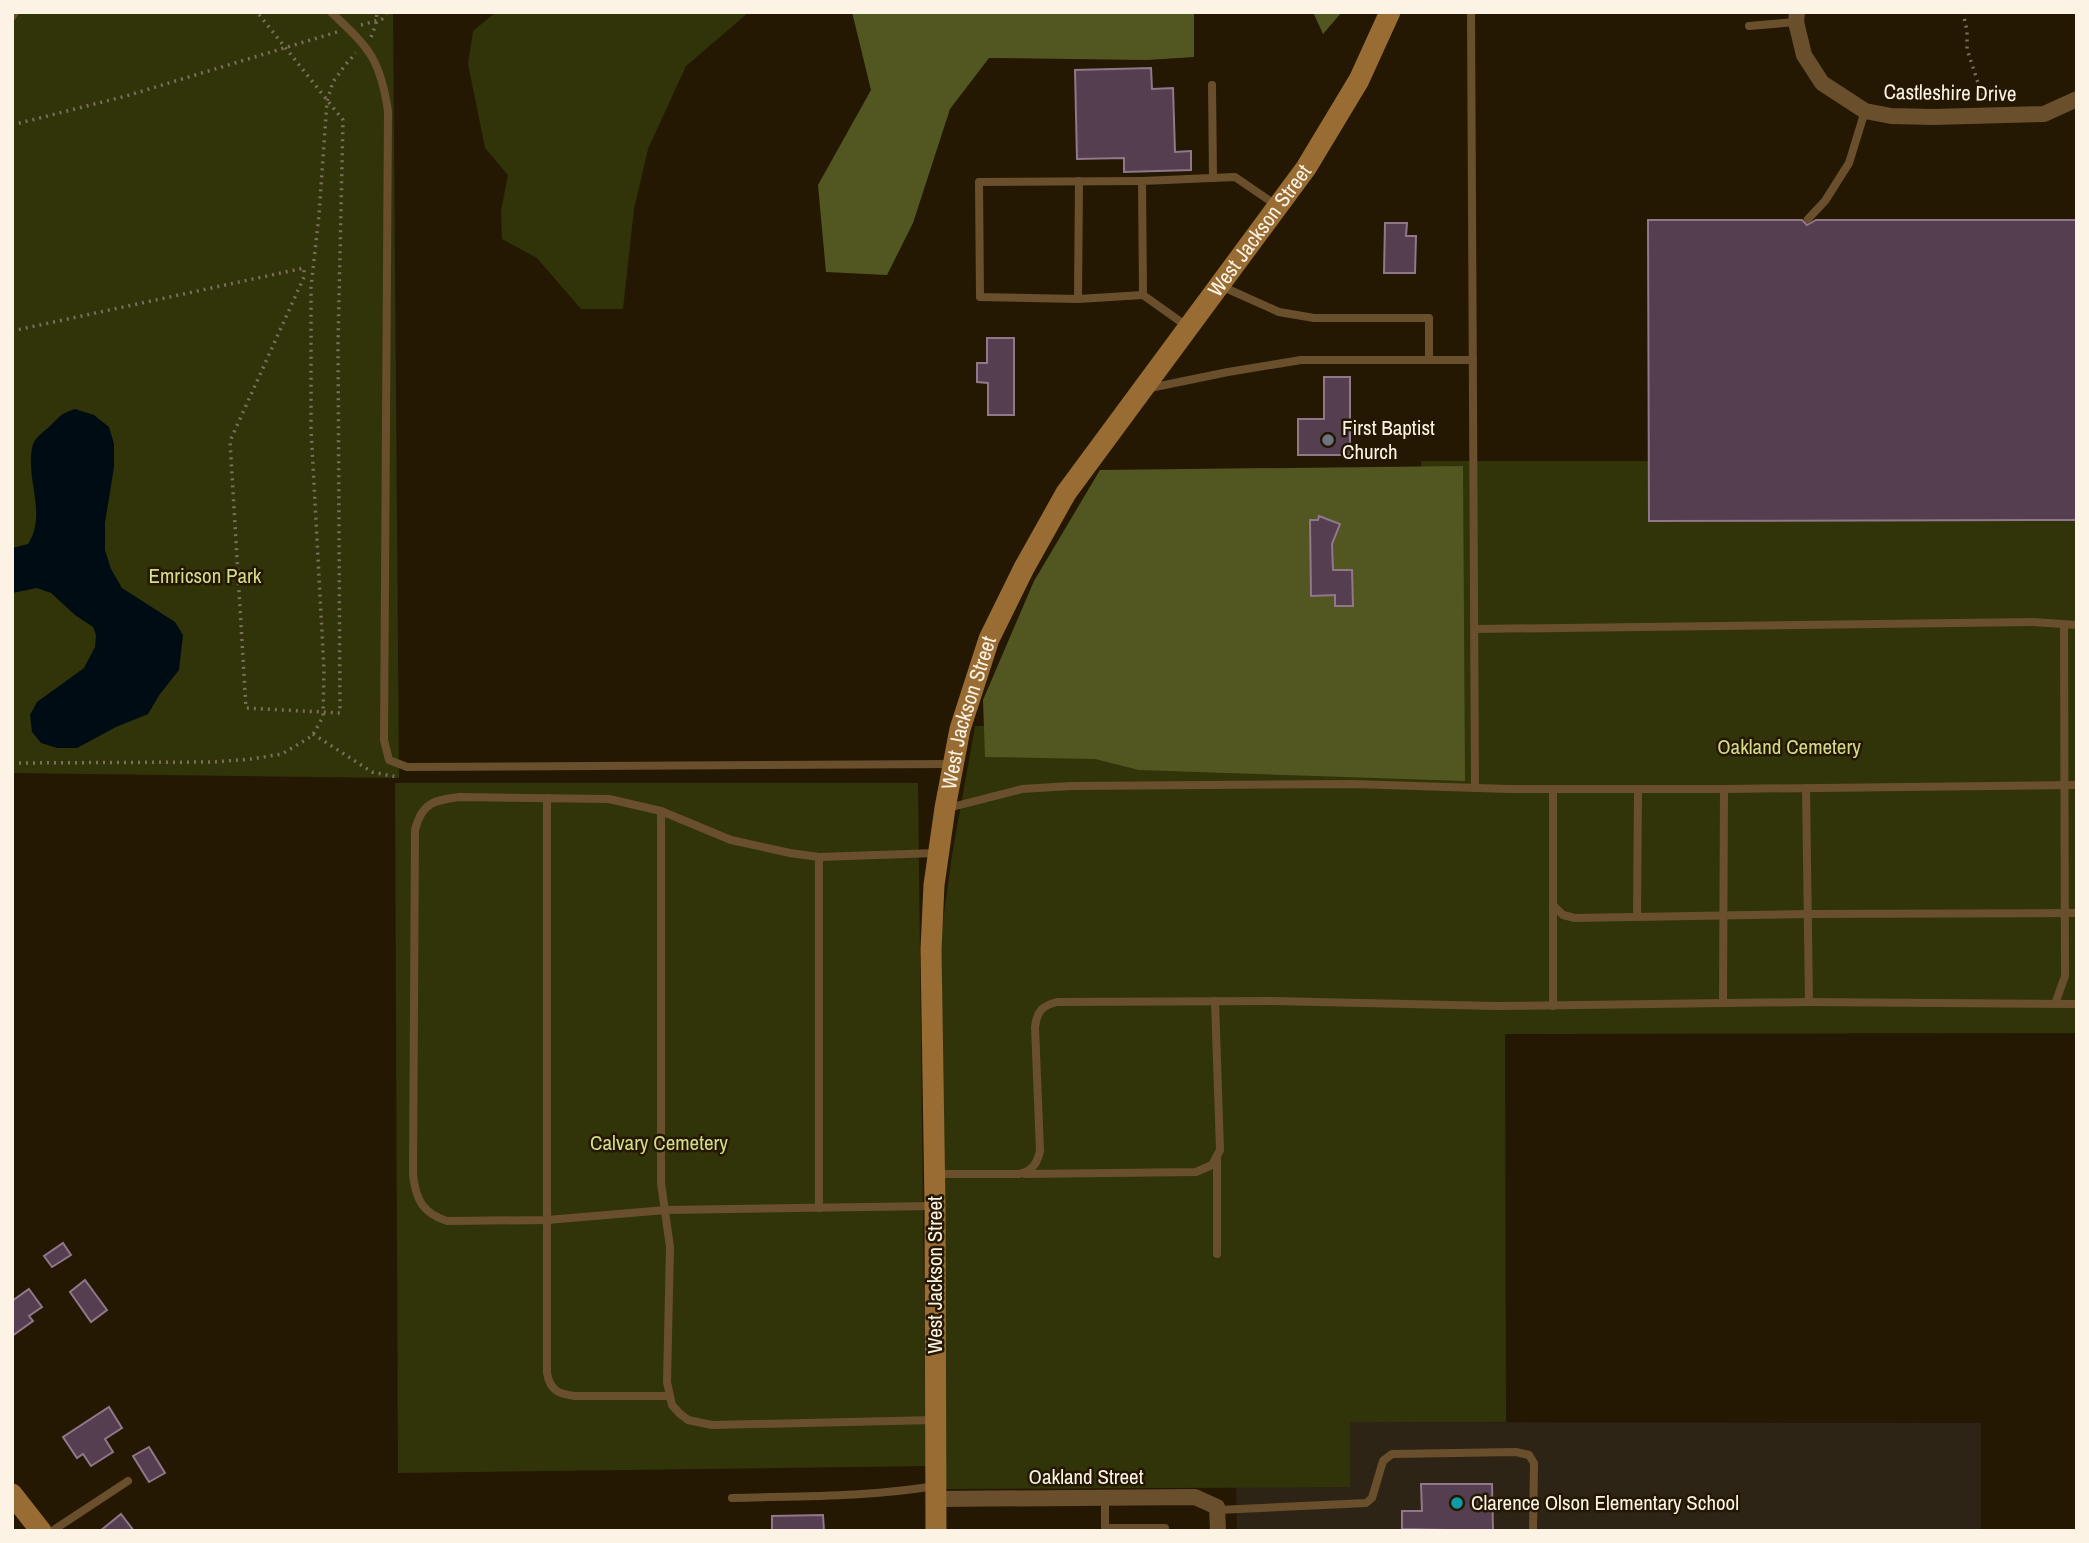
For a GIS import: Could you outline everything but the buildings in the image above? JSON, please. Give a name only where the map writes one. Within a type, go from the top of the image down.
[{"type":"street","name":"West Jackson Street","points":[[936,1531],[931,948],[934,886],[960,729],[989,639],[1024,568],[1066,493],[1306,168],[1359,80],[1390,12]]},
{"type":"street","name":"Castleshire Drive","points":[[1796,17],[1804,55],[1822,83],[1865,111],[1891,116],[1933,117],[2044,114],[2077,99]]},
{"type":"street","name":"Oakland Street","points":[[935,1493],[1105,1498],[1195,1497],[1217,1507],[1218,1522]]},
{"type":"street","points":[[12,1494],[41,1531]]},
{"type":"lane","points":[[12,17],[15,12]]},
{"type":"lane","points":[[331,12],[364,44],[376,62],[388,111],[384,740],[389,760],[407,767],[954,764]]},
{"type":"lane","points":[[1471,12],[1475,788]]},
{"type":"lane","points":[[1749,26],[1796,17]]},
{"type":"lane","points":[[1212,85],[1213,178]]},
{"type":"lane","points":[[1808,219],[1825,201],[1849,163],[1865,111]]},
{"type":"lane","points":[[1188,327],[1143,295],[1078,299],[980,297],[979,182],[1142,181],[1235,177],[1278,207]]},
{"type":"lane","points":[[1078,299],[1079,181]]},
{"type":"lane","points":[[1142,181],[1143,295]]},
{"type":"lane","points":[[1219,286],[1279,312],[1314,318],[1429,318],[1429,360]]},
{"type":"lane","points":[[1142,390],[1301,360],[1473,360]]},
{"type":"lane","points":[[1475,629],[2033,622],[2077,625]]},
{"type":"lane","points":[[2055,1004],[2065,976],[2064,626]]},
{"type":"lane","points":[[945,808],[963,806],[1023,789],[1071,786],[1353,784],[1475,788],[1724,789],[2077,785]]},
{"type":"lane","points":[[1806,788],[1809,1002]]},
{"type":"lane","points":[[1553,789],[1553,1006]]},
{"type":"lane","points":[[1637,916],[1638,789]]},
{"type":"lane","points":[[1723,1003],[1724,789]]},
{"type":"lane","points":[[547,798],[549,1383],[561,1394],[575,1396],[669,1396]]},
{"type":"lane","points":[[935,1206],[666,1210],[547,1220],[447,1221],[425,1210],[418,1199],[413,1175],[415,830],[418,818],[429,804],[438,799],[609,799],[661,811],[731,840],[761,848],[819,857],[939,853]]},
{"type":"lane","points":[[661,811],[661,1183],[670,1247],[666,1355],[669,1396],[679,1413],[688,1420],[712,1425],[935,1420]]},
{"type":"lane","points":[[819,857],[819,1208]]},
{"type":"lane","points":[[1553,905],[1567,917],[2077,913]]},
{"type":"lane","points":[[935,1174],[1196,1172],[1212,1165],[1220,1150],[1215,1001]]},
{"type":"lane","points":[[1019,1174],[1033,1168],[1040,1151],[1036,1017],[1048,1004],[1058,1002],[1215,1001],[1553,1006],[1809,1002],[2077,1004]]},
{"type":"lane","points":[[1217,1158],[1217,1254]]},
{"type":"lane","points":[[1218,1522],[1366,1503],[1373,1498],[1383,1461],[1392,1454],[1516,1452],[1529,1455],[1534,1463],[1533,1531]]},
{"type":"lane","points":[[52,1531],[128,1481]]},
{"type":"lane","points":[[732,1498],[935,1493]]},
{"type":"lane","points":[[1105,1498],[1105,1529],[1165,1528],[1165,1531]]},
{"type":"path","points":[[12,331],[304,268],[304,277],[230,441],[246,708],[340,713],[338,342],[343,120],[257,12]]},
{"type":"path","points":[[12,763],[214,762],[282,754],[312,736],[323,717],[324,670],[311,428],[311,287],[327,101],[333,82],[374,33],[377,12]]},
{"type":"path","points":[[1963,12],[1967,49],[1982,95]]},
{"type":"path","points":[[12,125],[125,96],[286,48]]},
{"type":"shaded area","points":[[75,409],[94,415],[109,427],[114,444],[114,467],[105,523],[105,550],[111,569],[122,588],[175,622],[183,635],[179,670],[148,714],[77,748],[57,748],[41,743],[32,732],[30,715],[37,702],[84,668],[95,647],[96,635],[93,627],[51,593],[37,588],[12,593],[12,548],[28,544],[36,521],[31,460],[33,444],[60,416]]},
{"type":"shaded area","points":[[1350,1422],[1981,1423],[1981,1531],[1237,1531],[1236,1487],[1350,1487]]},
{"type":"green space","name":"Emricson Park","points":[[12,12],[393,12],[399,778],[12,773]]},
{"type":"green space","points":[[496,12],[749,12],[686,66],[648,149],[634,209],[623,309],[581,309],[537,258],[502,239],[501,211],[508,175],[485,148],[468,64],[473,31]]},
{"type":"green space","points":[[852,12],[1194,12],[1194,57],[1147,60],[989,58],[950,109],[913,223],[887,275],[826,272],[818,185],[871,90]]},
{"type":"green space","points":[[1313,12],[1342,12],[1323,34]]},
{"type":"green space","name":"Oakland Cemetery","points":[[1421,461],[2077,461],[2077,1033],[1505,1034],[1506,1422],[1350,1422],[1350,1487],[946,1489],[939,950],[952,855],[975,726],[1421,725]]},
{"type":"green space","points":[[1463,466],[1465,781],[1139,770],[1095,759],[985,757],[983,700],[1034,581],[1100,470]]},
{"type":"green space","name":"Calvary Cemetery","points":[[395,783],[918,783],[926,1466],[398,1473]]},
{"type":"place","name":"First Baptist Church","points":[[1328,440]]},
{"type":"place","name":"Clarence Olson Elementary School","points":[[1457,1503]]}]
